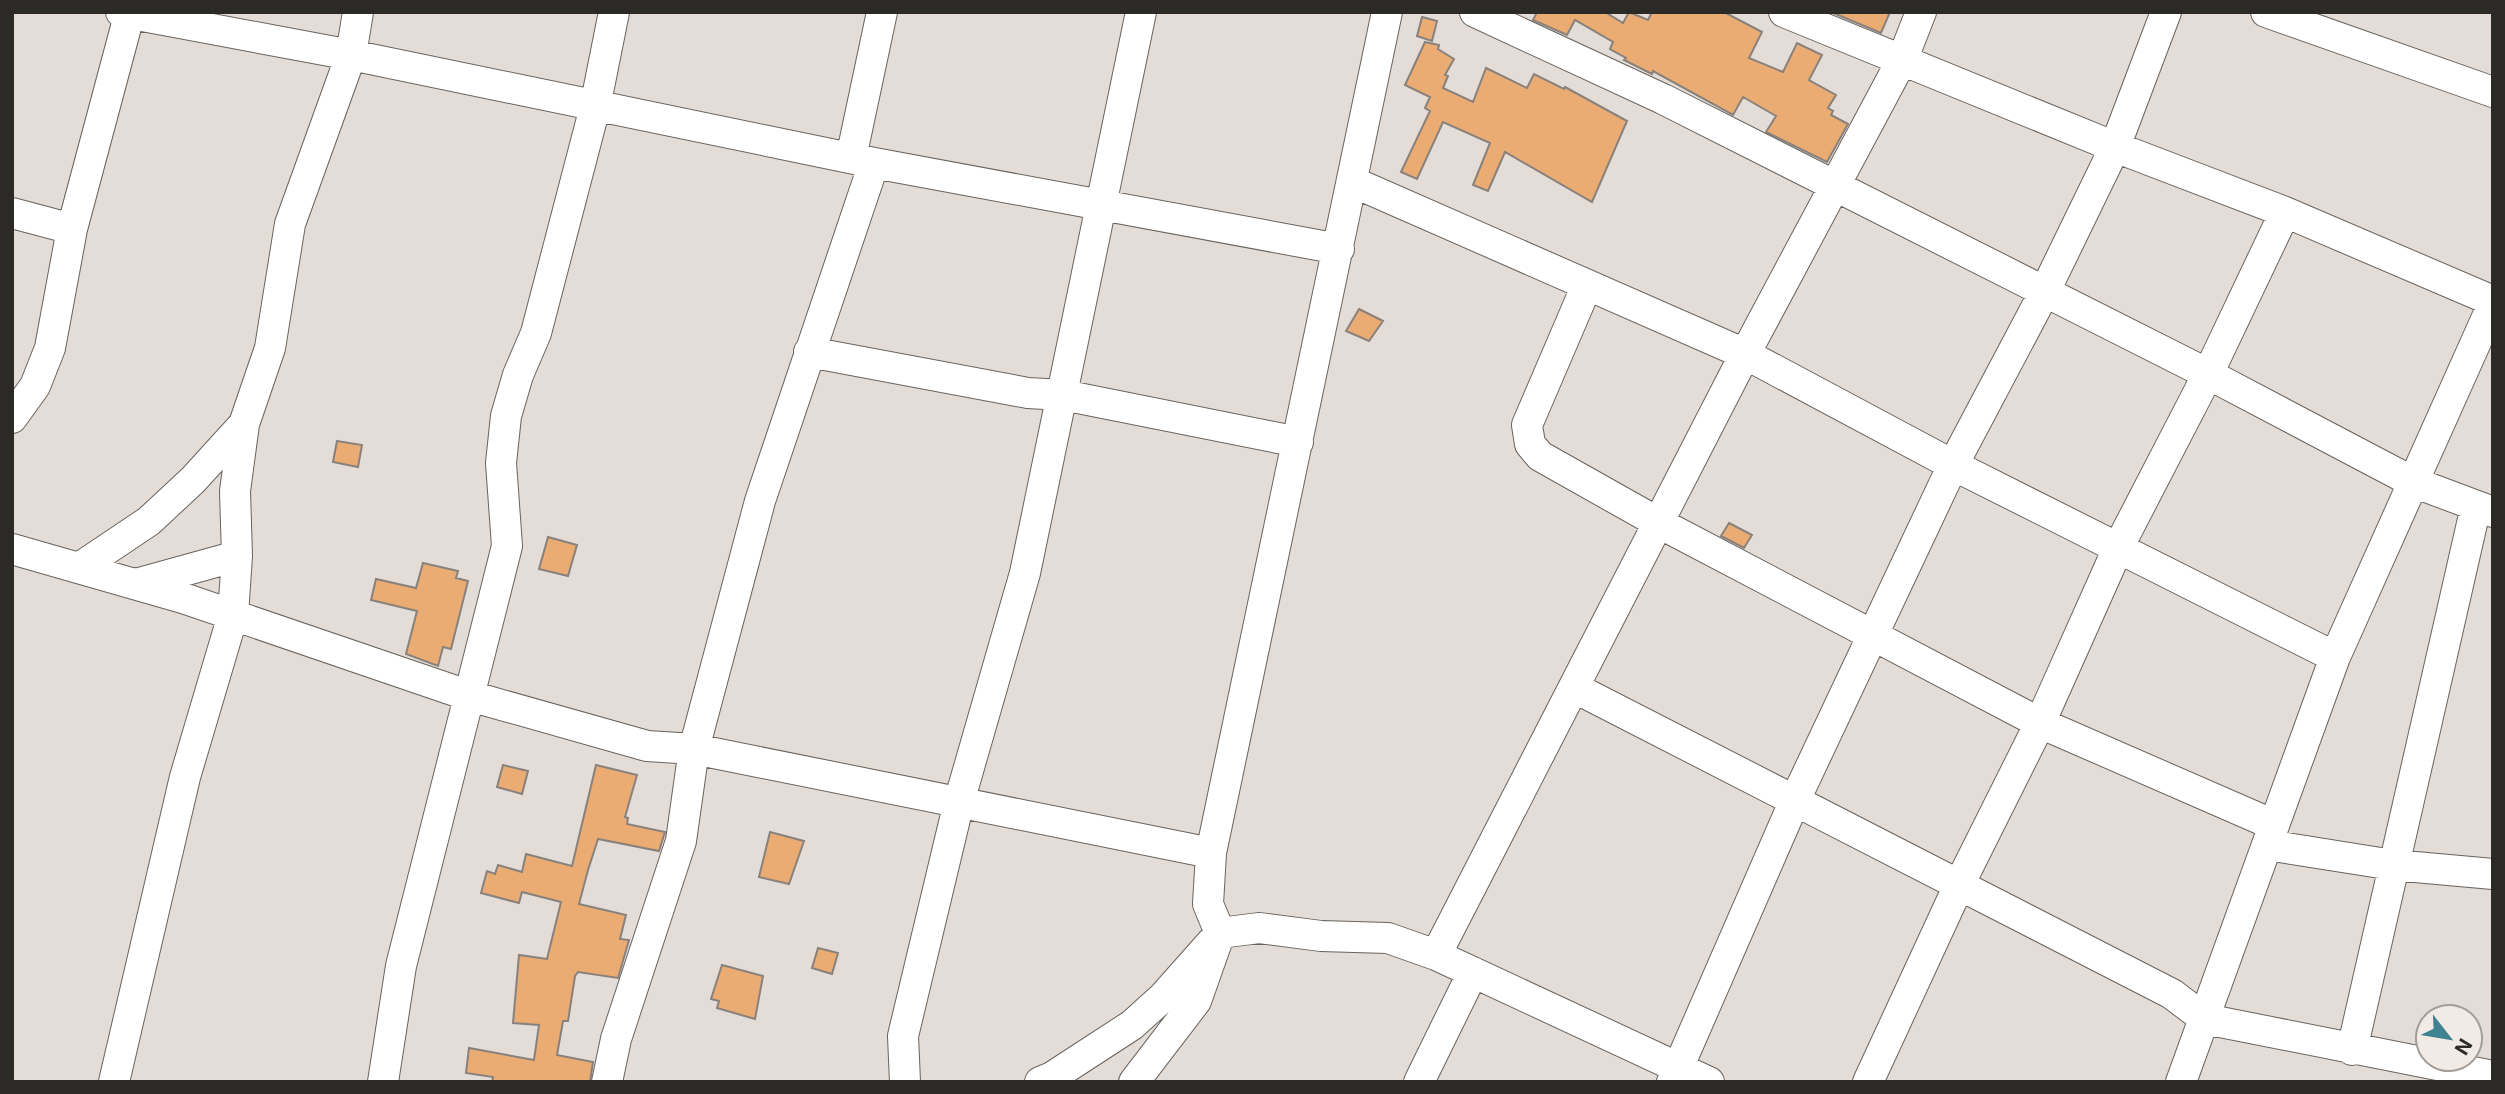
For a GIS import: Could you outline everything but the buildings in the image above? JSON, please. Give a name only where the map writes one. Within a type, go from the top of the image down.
[{"type":"street","points":[[114,1082],[185,777],[233,615],[237,556],[235,491],[244,424],[270,348],[290,223],[351,55],[358,12]]},
{"type":"street","points":[[388,1081],[401,966],[507,545],[501,463],[506,416],[518,375],[536,333],[595,107],[614,12]]},
{"type":"street","points":[[607,1082],[616,1039],[681,841],[694,749],[760,501],[808,352],[835,286],[863,161],[882,12]]},
{"type":"street","points":[[905,1082],[903,1036],[959,802],[1025,573],[1141,12]]},
{"type":"street","points":[[1134,1082],[1196,1001],[1220,933],[1208,904],[1211,853],[1387,12]]},
{"type":"street","points":[[1475,12],[1663,99],[2208,374],[2413,482],[2484,509],[2393,865],[2352,1050]]},
{"type":"street","points":[[1784,12],[1903,58],[2115,147],[2285,212],[2493,302],[2335,657],[2181,1082]]},
{"type":"street","points":[[1436,955],[1745,354],[1903,58],[1921,12]]},
{"type":"street","points":[[1675,1075],[1795,800],[1953,465],[2044,293],[2115,147],[2166,12]]},
{"type":"street","points":[[2266,12],[2493,92]]},
{"type":"street","points":[[12,418],[35,386],[50,348],[72,229],[127,13],[351,55],[863,161],[1339,248]]},
{"type":"street","points":[[1353,182],[1745,354],[1953,465],[2119,546],[2335,657]]},
{"type":"street","points":[[1868,1082],[1959,885],[2040,723],[2119,546],[2208,374],[2285,212]]},
{"type":"street","points":[[12,213],[72,229]]},
{"type":"street","points":[[1587,285],[1527,425],[1530,444],[1540,456],[1660,523],[2040,723],[2271,835],[2393,865],[2493,874]]},
{"type":"street","points":[[808,352],[1028,393],[1063,396],[1298,442]]},
{"type":"street","points":[[79,568],[149,521],[193,480],[244,424]]},
{"type":"street","points":[[12,549],[233,615],[470,696],[647,746],[694,749],[1211,853]]},
{"type":"street","points":[[135,584],[237,556]]},
{"type":"street","points":[[1575,688],[2172,994],[2205,1019],[2493,1076]]},
{"type":"street","points":[[1040,1082],[1132,1025],[1164,996],[1220,933],[1259,928],[1321,936],[1388,938],[1473,972],[1675,1075],[1709,1082]]},
{"type":"street","points":[[1419,1082],[1473,972]]}]
